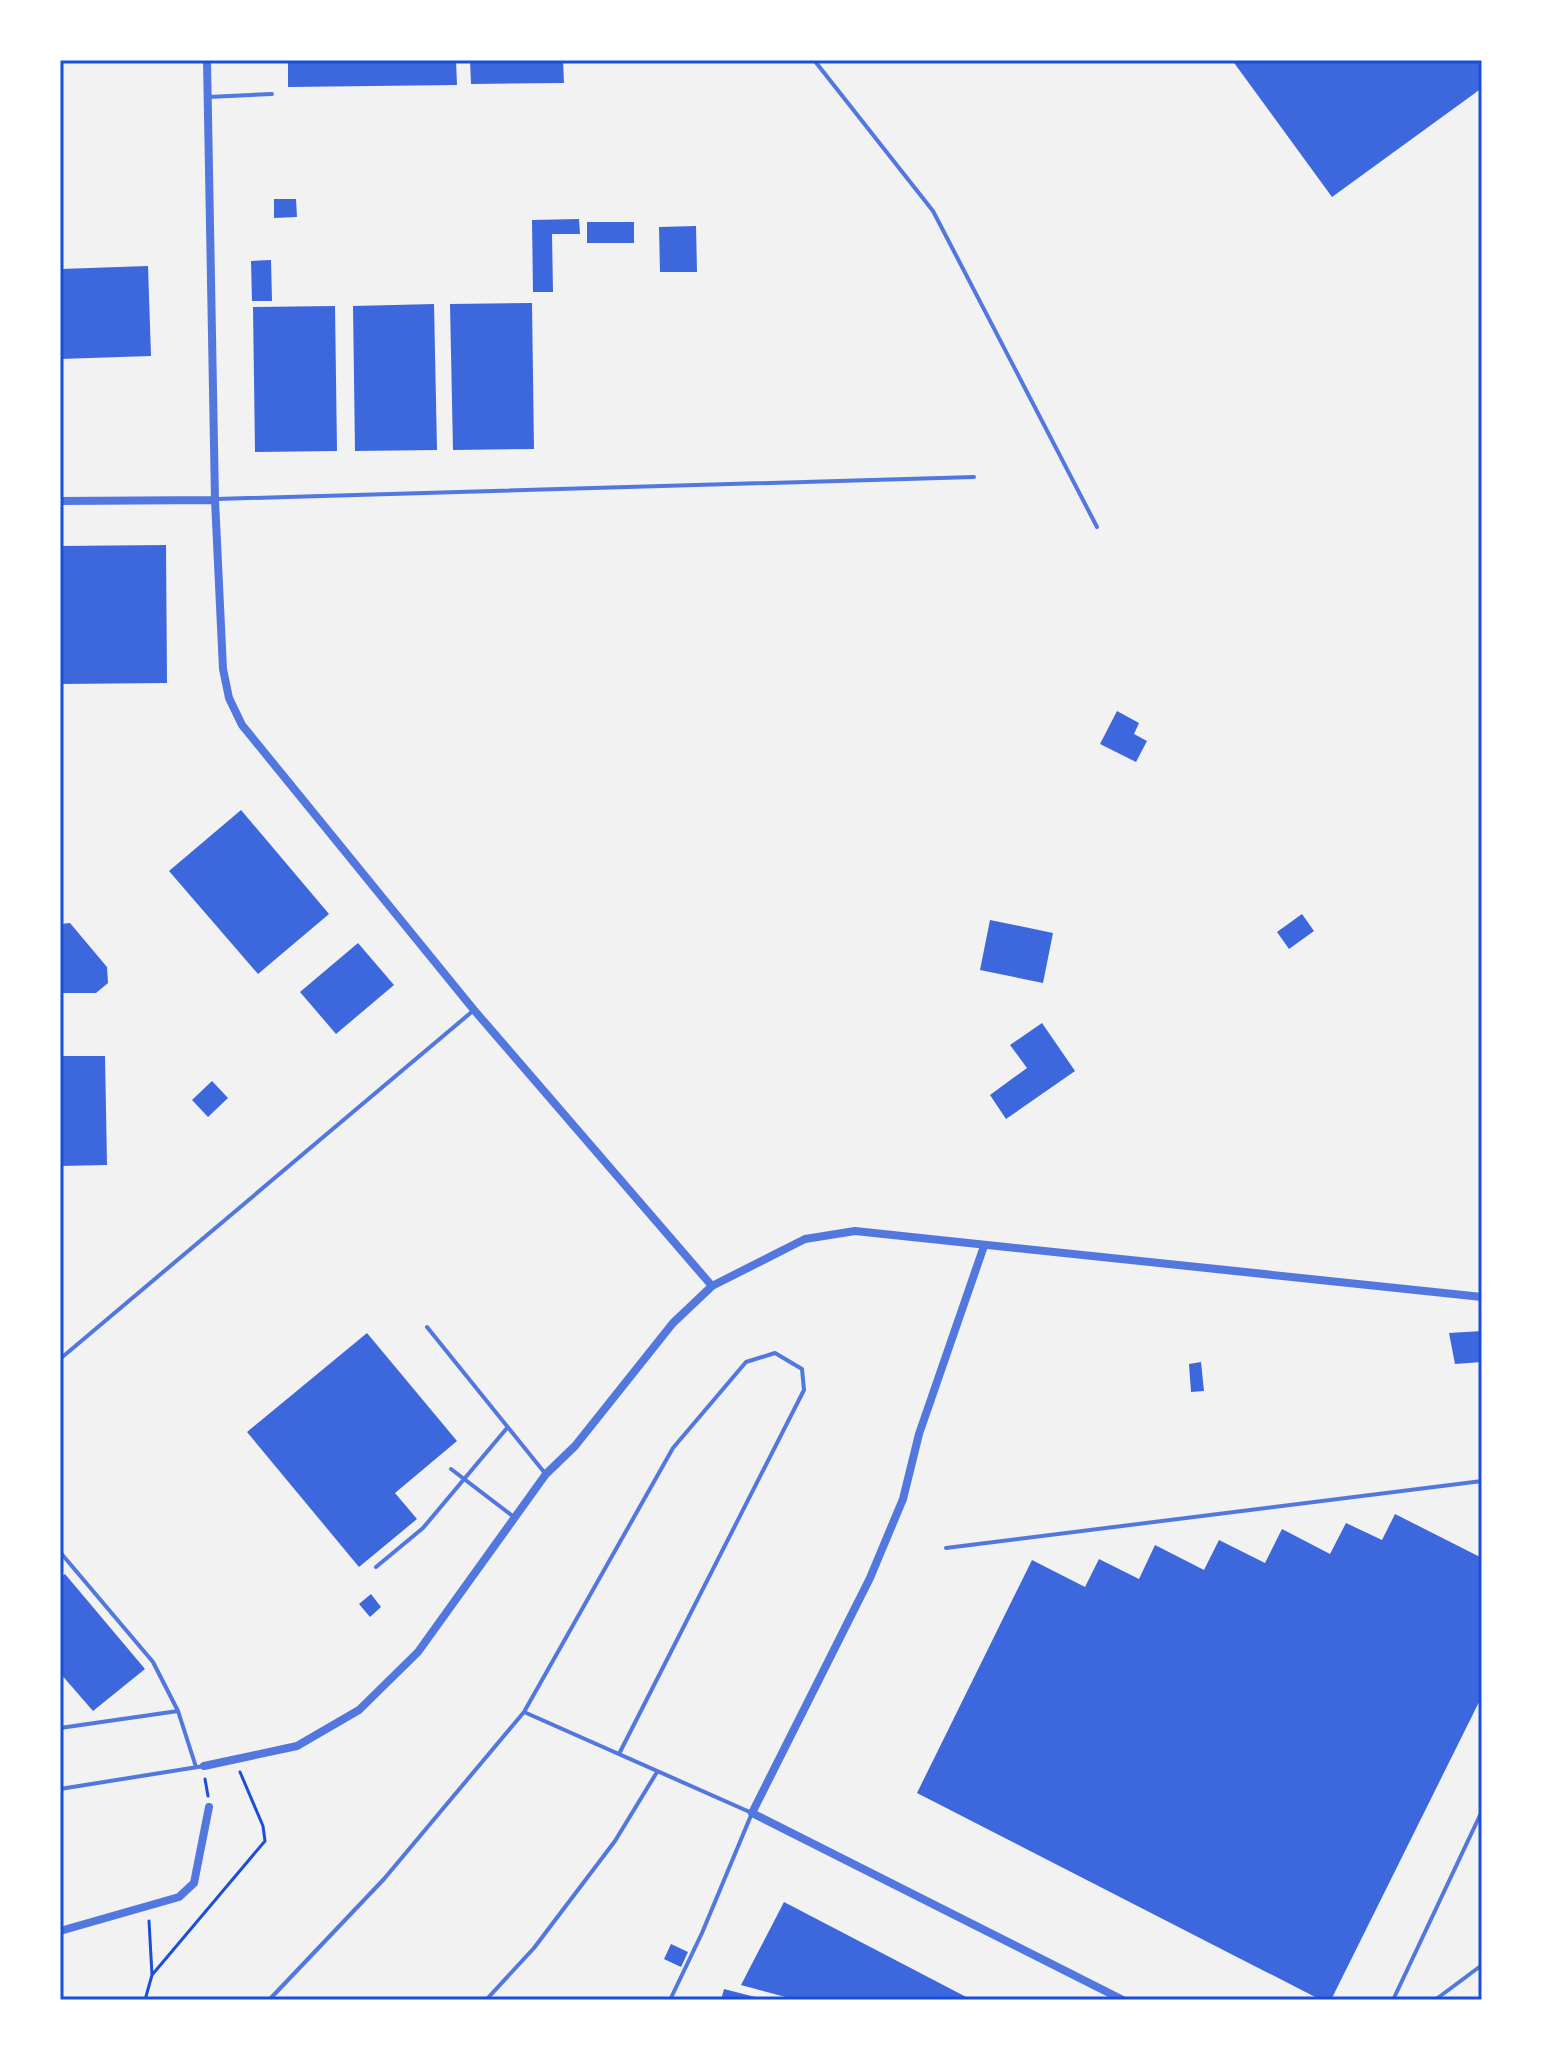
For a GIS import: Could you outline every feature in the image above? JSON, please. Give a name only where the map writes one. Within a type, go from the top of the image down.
[{"type":"street","points":[[207,60],[215,500],[223,669],[229,698],[242,725],[474,1010],[712,1286]]},
{"type":"street","points":[[60,501],[215,500]]},
{"type":"street","points":[[200,1767],[297,1746],[359,1710],[418,1652],[546,1474],[575,1446],[673,1323],[712,1286],[805,1239],[855,1231],[1482,1297]]},
{"type":"street","points":[[984,1246],[919,1434],[903,1499],[870,1578],[752,1813],[1123,2000]]},
{"type":"street","points":[[60,1931],[179,1897],[194,1883],[209,1807]]},
{"type":"lane","points":[[814,60],[933,211],[1097,527]]},
{"type":"lane","points":[[208,97],[272,94]]},
{"type":"lane","points":[[215,500],[974,477]]},
{"type":"lane","points":[[60,1359],[474,1010]]},
{"type":"lane","points":[[427,1327],[546,1474]]},
{"type":"lane","points":[[269,2000],[384,1879],[524,1712],[673,1448],[746,1362],[775,1353],[802,1369],[804,1390],[619,1754]]},
{"type":"lane","points":[[376,1567],[423,1528],[507,1428]]},
{"type":"lane","points":[[451,1469],[516,1518]]},
{"type":"lane","points":[[946,1548],[1482,1481]]},
{"type":"lane","points":[[60,1552],[153,1662],[178,1711],[200,1767],[60,1789]]},
{"type":"lane","points":[[60,1728],[178,1711]]},
{"type":"lane","points":[[524,1712],[752,1813],[670,2000]]},
{"type":"lane","points":[[486,2000],[534,1948],[615,1841],[657,1771]]},
{"type":"lane","points":[[1393,2000],[1482,1811]]},
{"type":"lane","points":[[1435,2000],[1482,1965]]},
{"type":"path","points":[[152,1975],[265,1841],[263,1826],[235,1759]]},
{"type":"path","points":[[200,1767],[209,1807]]},
{"type":"path","points":[[145,2000],[152,1975],[148,1908]]},
{"type":"building","points":[[288,60],[456,60],[457,85],[288,87]]},
{"type":"building","points":[[470,60],[563,60],[564,83],[471,84]]},
{"type":"building","points":[[1232,60],[1482,60],[1482,88],[1332,197]]},
{"type":"building","points":[[274,199],[296,199],[297,217],[274,218]]},
{"type":"building","points":[[579,219],[580,234],[552,234],[553,292],[533,292],[532,220]]},
{"type":"building","points":[[587,222],[634,222],[634,243],[587,243]]},
{"type":"building","points":[[696,226],[697,272],[660,272],[659,227]]},
{"type":"building","points":[[271,260],[272,301],[252,301],[251,261]]},
{"type":"building","points":[[148,266],[151,356],[60,359],[60,269]]},
{"type":"building","points":[[532,303],[534,449],[453,450],[450,304]]},
{"type":"building","points":[[434,304],[437,450],[355,451],[353,306]]},
{"type":"building","points":[[335,306],[337,451],[255,452],[253,307]]},
{"type":"building","points":[[166,545],[167,683],[60,684],[60,546]]},
{"type":"building","points":[[1117,711],[1139,723],[1134,734],[1147,741],[1136,762],[1100,744]]},
{"type":"building","points":[[241,810],[329,914],[258,974],[169,871]]},
{"type":"building","points":[[1302,914],[1314,931],[1289,949],[1277,932]]},
{"type":"building","points":[[990,920],[1053,933],[1043,983],[980,970]]},
{"type":"building","points":[[70,923],[107,967],[108,983],[96,993],[60,993],[60,924]]},
{"type":"building","points":[[358,943],[394,985],[336,1034],[300,992]]},
{"type":"building","points":[[1042,1023],[1075,1071],[1006,1119],[990,1095],[1027,1068],[1010,1045]]},
{"type":"building","points":[[60,1056],[105,1056],[107,1165],[60,1166]]},
{"type":"building","points":[[212,1081],[228,1098],[208,1117],[192,1100]]},
{"type":"building","points":[[1482,1331],[1482,1362],[1455,1364],[1449,1333]]},
{"type":"building","points":[[367,1333],[457,1441],[395,1493],[417,1519],[359,1567],[247,1432]]},
{"type":"building","points":[[1201,1362],[1204,1391],[1191,1392],[1189,1364]]},
{"type":"building","points":[[1395,1514],[1482,1558],[1482,1696],[1331,2000],[1321,2000],[917,1793],[1032,1560],[1085,1587],[1099,1559],[1139,1579],[1155,1545],[1204,1570],[1219,1540],[1265,1563],[1282,1529],[1330,1554],[1346,1523],[1382,1540]]},
{"type":"building","points":[[65,1574],[145,1669],[93,1711],[60,1673],[60,1578]]},
{"type":"building","points":[[371,1594],[381,1607],[370,1617],[359,1604]]},
{"type":"building","points":[[784,1902],[972,2000],[797,2000],[741,1985]]},
{"type":"building","points":[[671,1944],[688,1952],[681,1967],[664,1959]]},
{"type":"building","points":[[724,1989],[763,1999],[763,2000],[721,2000]]}]
